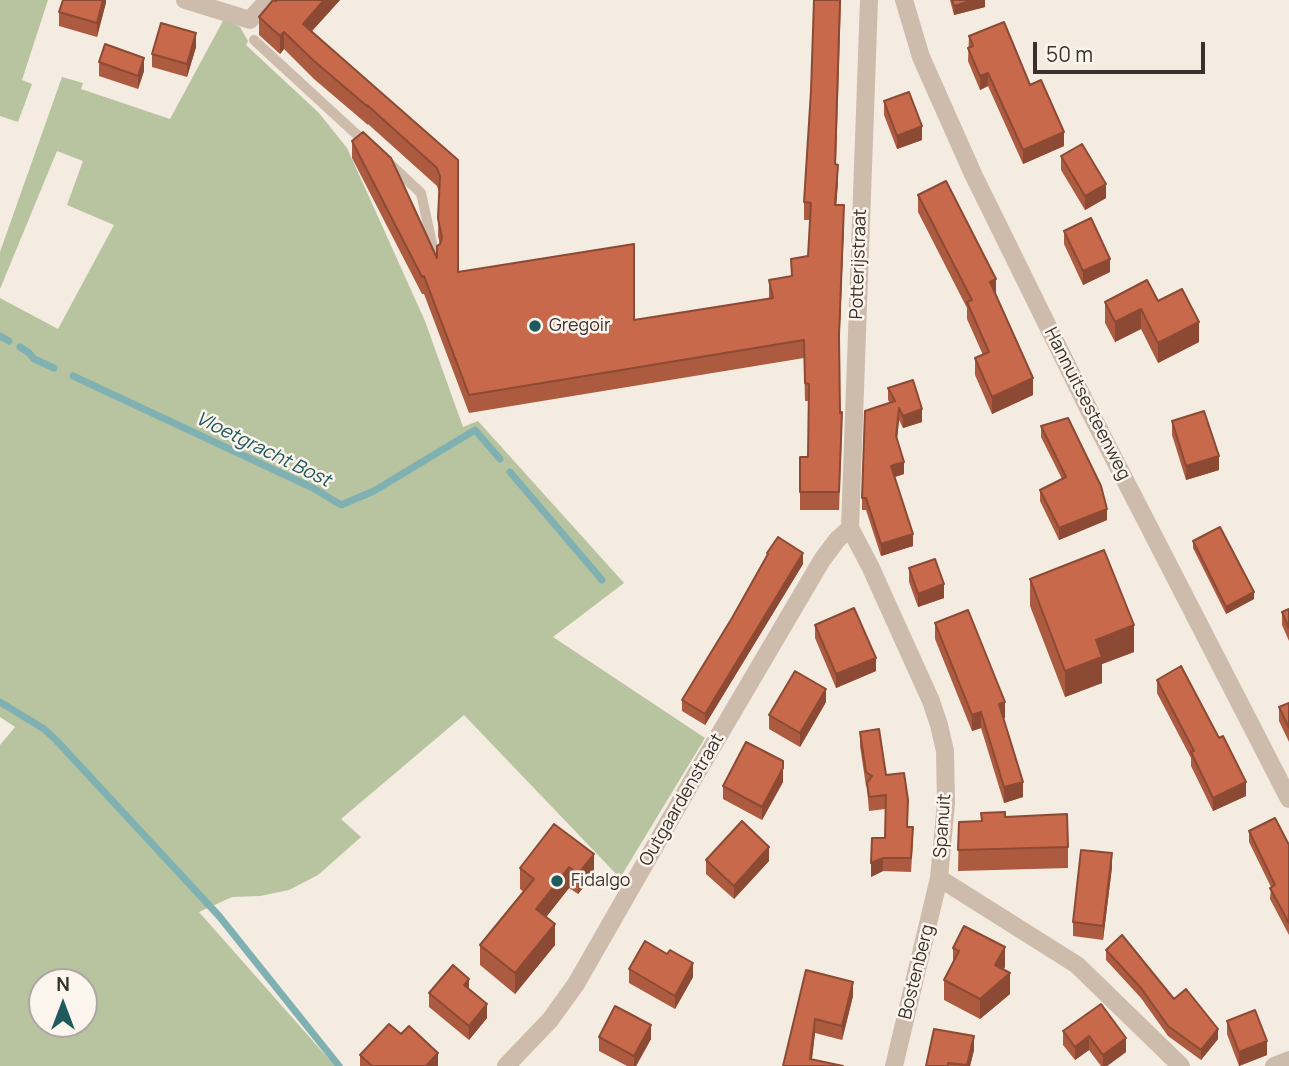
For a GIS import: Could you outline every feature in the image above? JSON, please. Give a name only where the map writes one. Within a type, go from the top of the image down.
[{"type":"street","points":[[185,0],[250,20],[268,0]]},
{"type":"street","name":"Potterijstraat","points":[[850,528],[869,0]]},
{"type":"street","name":"Hannuitsesteenweg","points":[[904,0],[921,57],[972,174],[1097,426],[1289,799]]},
{"type":"street","name":"Spanuit","points":[[850,528],[931,701],[939,725],[945,751],[946,803],[939,878],[1077,965],[1181,1066]]},
{"type":"street","name":"Outgaardenstraat","points":[[506,1066],[550,1020],[576,984],[815,572],[837,540],[850,528]]},
{"type":"street","name":"Bostenberg","points":[[894,1066],[939,878]]},
{"type":"street","points":[[1274,1066],[1289,1060]]},
{"type":"lane","points":[[254,40],[372,148]]},
{"type":"lane","points":[[382,157],[421,193],[435,257]]},
{"type":"green space","points":[[0,0],[48,0],[22,80],[32,84],[18,122],[0,116]]},
{"type":"green space","points":[[224,19],[240,27],[248,41],[246,45],[319,113],[347,148],[425,321],[463,427],[478,421],[624,583],[553,637],[705,738],[620,878],[464,715],[341,819],[361,837],[318,875],[289,890],[260,896],[232,897],[199,912],[335,1066],[0,1066],[0,745],[15,727],[0,717],[0,298],[58,329],[114,225],[67,205],[83,161],[57,151],[0,289],[0,252],[62,77],[83,83],[81,89],[170,119]]},
{"type":"building","points":[[63,0],[103,0],[97,23],[59,12]]},
{"type":"building","points":[[273,0],[324,0],[303,24],[458,160],[458,272],[634,244],[634,320],[773,298],[769,280],[792,276],[791,259],[808,256],[811,203],[804,202],[814,0],[840,0],[835,164],[838,165],[835,205],[844,205],[839,335],[840,413],[842,412],[839,492],[800,492],[800,457],[808,457],[809,384],[805,383],[804,340],[469,395],[424,276],[422,277],[352,141],[363,132],[391,158],[437,258],[437,246],[442,238],[438,218],[440,176],[437,168],[284,32],[280,36],[259,17]]},
{"type":"building","points":[[952,0],[973,0],[954,6]]},
{"type":"building","points":[[1004,22],[1030,85],[1041,80],[1064,132],[1023,150],[988,73],[980,76],[968,48],[973,46],[969,36]]},
{"type":"building","points":[[161,23],[196,33],[187,64],[152,54]]},
{"type":"building","points":[[105,44],[144,58],[138,76],[99,62]]},
{"type":"building","points":[[909,92],[922,126],[897,136],[884,101]]},
{"type":"building","points":[[1082,144],[1106,184],[1085,196],[1061,156]]},
{"type":"building","points":[[946,181],[996,279],[990,282],[1033,378],[992,397],[975,358],[989,352],[967,302],[972,300],[918,195]]},
{"type":"building","points":[[1091,218],[1110,259],[1083,271],[1064,231]]},
{"type":"building","points":[[1147,280],[1158,301],[1182,289],[1199,322],[1158,343],[1141,309],[1115,322],[1105,302]]},
{"type":"building","points":[[913,380],[922,409],[903,416],[899,408],[896,436],[904,462],[891,466],[913,534],[881,544],[866,498],[862,498],[865,411],[895,401],[888,388]]},
{"type":"building","points":[[1204,411],[1219,456],[1186,466],[1172,421]]},
{"type":"building","points":[[1068,418],[1101,486],[1107,509],[1059,528],[1040,490],[1066,477],[1041,426]]},
{"type":"building","points":[[1220,527],[1254,592],[1226,607],[1193,541]]},
{"type":"building","points":[[778,537],[803,553],[705,714],[682,700]]},
{"type":"building","points":[[1104,550],[1134,625],[1096,640],[1102,657],[1065,671],[1030,579]]},
{"type":"building","points":[[935,559],[944,584],[918,594],[909,568]]},
{"type":"building","points":[[854,608],[876,658],[836,674],[815,625]]},
{"type":"building","points":[[1289,609],[1289,628],[1282,612]]},
{"type":"building","points":[[968,610],[1005,702],[999,704],[1023,782],[1004,787],[981,712],[972,715],[935,623]]},
{"type":"building","points":[[1181,666],[1219,738],[1223,736],[1246,782],[1213,798],[1191,752],[1194,751],[1157,680]]},
{"type":"building","points":[[795,671],[826,689],[800,733],[769,715]]},
{"type":"building","points":[[1289,703],[1289,728],[1279,707]]},
{"type":"building","points":[[879,729],[886,775],[904,773],[908,800],[907,827],[913,827],[911,858],[883,858],[871,863],[872,838],[885,838],[886,795],[869,797],[867,783],[872,776],[866,772],[860,732]]},
{"type":"building","points":[[746,742],[783,761],[783,768],[762,807],[723,786]]},
{"type":"building","points":[[1005,812],[1005,817],[1067,814],[1068,847],[958,850],[959,822],[982,821],[981,813]]},
{"type":"building","points":[[1275,818],[1289,845],[1289,923],[1270,888],[1275,885],[1249,831]]},
{"type":"building","points":[[742,821],[769,847],[734,886],[706,860]]},
{"type":"building","points":[[554,824],[594,854],[578,874],[569,867],[536,909],[555,924],[515,973],[480,945],[534,879],[520,868]]},
{"type":"building","points":[[1081,850],[1112,853],[1103,926],[1073,922]]},
{"type":"building","points":[[964,926],[1005,947],[995,965],[1010,973],[980,999],[944,980],[959,951],[953,948]]},
{"type":"building","points":[[1122,935],[1174,999],[1186,989],[1218,1029],[1201,1050],[1168,1026],[1141,988],[1106,950]]},
{"type":"building","points":[[645,941],[667,954],[670,950],[693,963],[675,996],[629,969]]},
{"type":"building","points":[[453,965],[469,979],[464,985],[487,1004],[469,1026],[429,993]]},
{"type":"building","points":[[806,970],[853,982],[842,1026],[815,1019],[810,1059],[843,1066],[783,1066]]},
{"type":"building","points":[[1101,1004],[1126,1038],[1103,1055],[1089,1036],[1075,1047],[1063,1031]]},
{"type":"building","points":[[615,1006],[651,1025],[634,1056],[599,1037]]},
{"type":"building","points":[[1255,1010],[1267,1041],[1239,1052],[1227,1021]]},
{"type":"building","points":[[389,1024],[401,1034],[409,1026],[438,1053],[426,1066],[372,1066],[360,1055]]},
{"type":"building","points":[[934,1029],[974,1036],[967,1065],[948,1063],[948,1066],[926,1066]]},
{"type":"waterway","name":"Vloetgracht Bost","points":[[0,336],[9,341]]},
{"type":"waterway","name":"Vloetgracht Bost","points":[[20,347],[34,359],[54,368]]},
{"type":"waterway","name":"Vloetgracht Bost","points":[[73,376],[313,488],[341,505],[374,491],[475,430],[500,459]]},
{"type":"waterway","name":"Vloetgracht Bost","points":[[510,472],[602,580]]},
{"type":"waterway","points":[[0,702],[44,729],[56,740],[219,916],[339,1066]]},
{"type":"place","name":"Gregoir","points":[[535,326]]},
{"type":"place","name":"Fidalgo","points":[[557,881]]}]
